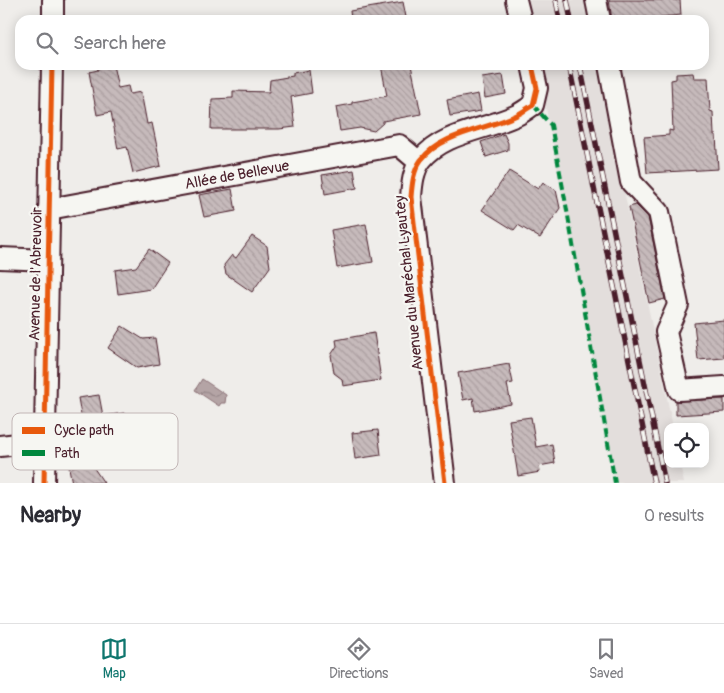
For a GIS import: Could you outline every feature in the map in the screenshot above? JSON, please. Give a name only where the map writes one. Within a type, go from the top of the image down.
[{"type":"street","points":[[53,0],[53,15]]},
{"type":"street","points":[[516,0],[520,15]]},
{"type":"street","points":[[596,0],[599,15]]},
{"type":"street","name":"Avenue de l'Abreuvoir","points":[[45,413],[52,70]]},
{"type":"street","name":"Avenue du Maréchal Lyautey","points":[[445,483],[410,197],[412,180],[420,162],[432,149],[446,140],[516,115],[533,105],[537,88],[533,70]]},
{"type":"street","points":[[609,70],[631,182],[659,212],[678,305],[666,332],[679,390],[724,387]]},
{"type":"street","name":"Allée de Bellevue","points":[[49,209],[399,145],[420,162]]},
{"type":"street","points":[[0,258],[48,260]]},
{"type":"street","name":"Avenue de l'Abreuvoir","points":[[44,470],[44,483]]},
{"type":"shaded area","points":[[525,0],[585,0],[588,15],[528,15]]},
{"type":"shaded area","points":[[539,70],[599,70],[672,423],[664,423],[664,468],[681,468],[684,483],[616,483]]},
{"type":"water","points":[[202,379],[226,395],[225,403],[221,403],[219,406],[195,390]]},
{"type":"building","points":[[609,0],[680,0],[681,15],[611,15]]},
{"type":"building","points":[[403,2],[406,15],[350,15],[350,11]]},
{"type":"building","points":[[114,70],[118,88],[128,86],[130,94],[141,92],[147,124],[152,123],[161,166],[133,173],[127,147],[118,149],[111,112],[97,115],[89,72]]},
{"type":"building","points":[[309,70],[312,93],[291,97],[295,127],[279,129],[211,129],[212,99],[233,98],[233,91],[269,92],[270,80],[293,76],[293,73]]},
{"type":"building","points":[[382,70],[412,70],[421,114],[383,121],[374,131],[360,128],[340,131],[336,107],[352,104],[352,102],[387,96]]},
{"type":"building","points":[[693,73],[694,78],[708,78],[710,111],[713,112],[714,135],[716,135],[718,169],[647,173],[644,137],[669,135],[669,130],[673,131],[671,80],[676,79],[676,74]]},
{"type":"building","points":[[503,75],[506,94],[485,98],[482,78]]},
{"type":"building","points":[[478,94],[481,111],[450,116],[447,100]]},
{"type":"building","points":[[504,134],[508,143],[508,150],[486,157],[481,142]]},
{"type":"building","points":[[354,170],[357,188],[325,194],[322,175]]},
{"type":"building","points":[[509,171],[538,189],[543,182],[556,190],[560,208],[540,238],[518,225],[514,230],[482,210]]},
{"type":"building","points":[[232,189],[236,211],[204,217],[199,195]]},
{"type":"building","points":[[636,205],[648,217],[665,299],[649,303],[629,207]]},
{"type":"building","points":[[366,224],[373,262],[337,268],[331,230]]},
{"type":"building","points":[[252,236],[267,246],[270,267],[252,292],[226,274],[224,265],[232,255],[236,258]]},
{"type":"building","points":[[149,249],[168,263],[151,289],[118,294],[115,270],[136,267]]},
{"type":"building","points":[[724,320],[724,358],[698,360],[694,323]]},
{"type":"building","points":[[122,326],[143,339],[155,338],[159,364],[137,368],[108,348]]},
{"type":"building","points":[[374,333],[381,380],[343,386],[342,379],[334,373],[331,355],[337,346],[336,340]]},
{"type":"building","points":[[509,364],[513,383],[507,384],[511,404],[475,411],[473,398],[463,400],[458,373]]},
{"type":"building","points":[[99,395],[102,413],[81,413],[78,398]]},
{"type":"building","points":[[724,399],[724,412],[676,415],[676,401]]},
{"type":"building","points":[[531,417],[536,447],[552,444],[555,463],[539,466],[540,472],[518,476],[509,420]]},
{"type":"building","points":[[378,430],[381,455],[355,459],[352,433]]},
{"type":"building","points":[[69,470],[95,470],[104,483],[72,483]]},
{"type":"railway","points":[[556,0],[559,15]]},
{"type":"railway","points":[[567,0],[570,15]]},
{"type":"railway","points":[[570,70],[654,483]]},
{"type":"railway","points":[[581,70],[665,483]]},
{"type":"marked path","points":[[533,105],[551,125],[615,483]]},
{"type":"cycle path","points":[[45,413],[52,70]]},
{"type":"cycle path","points":[[445,483],[411,197],[413,178],[421,160],[441,143],[453,137],[505,120],[533,105],[537,88],[533,70]]},
{"type":"cycle path","points":[[44,470],[44,483]]}]
